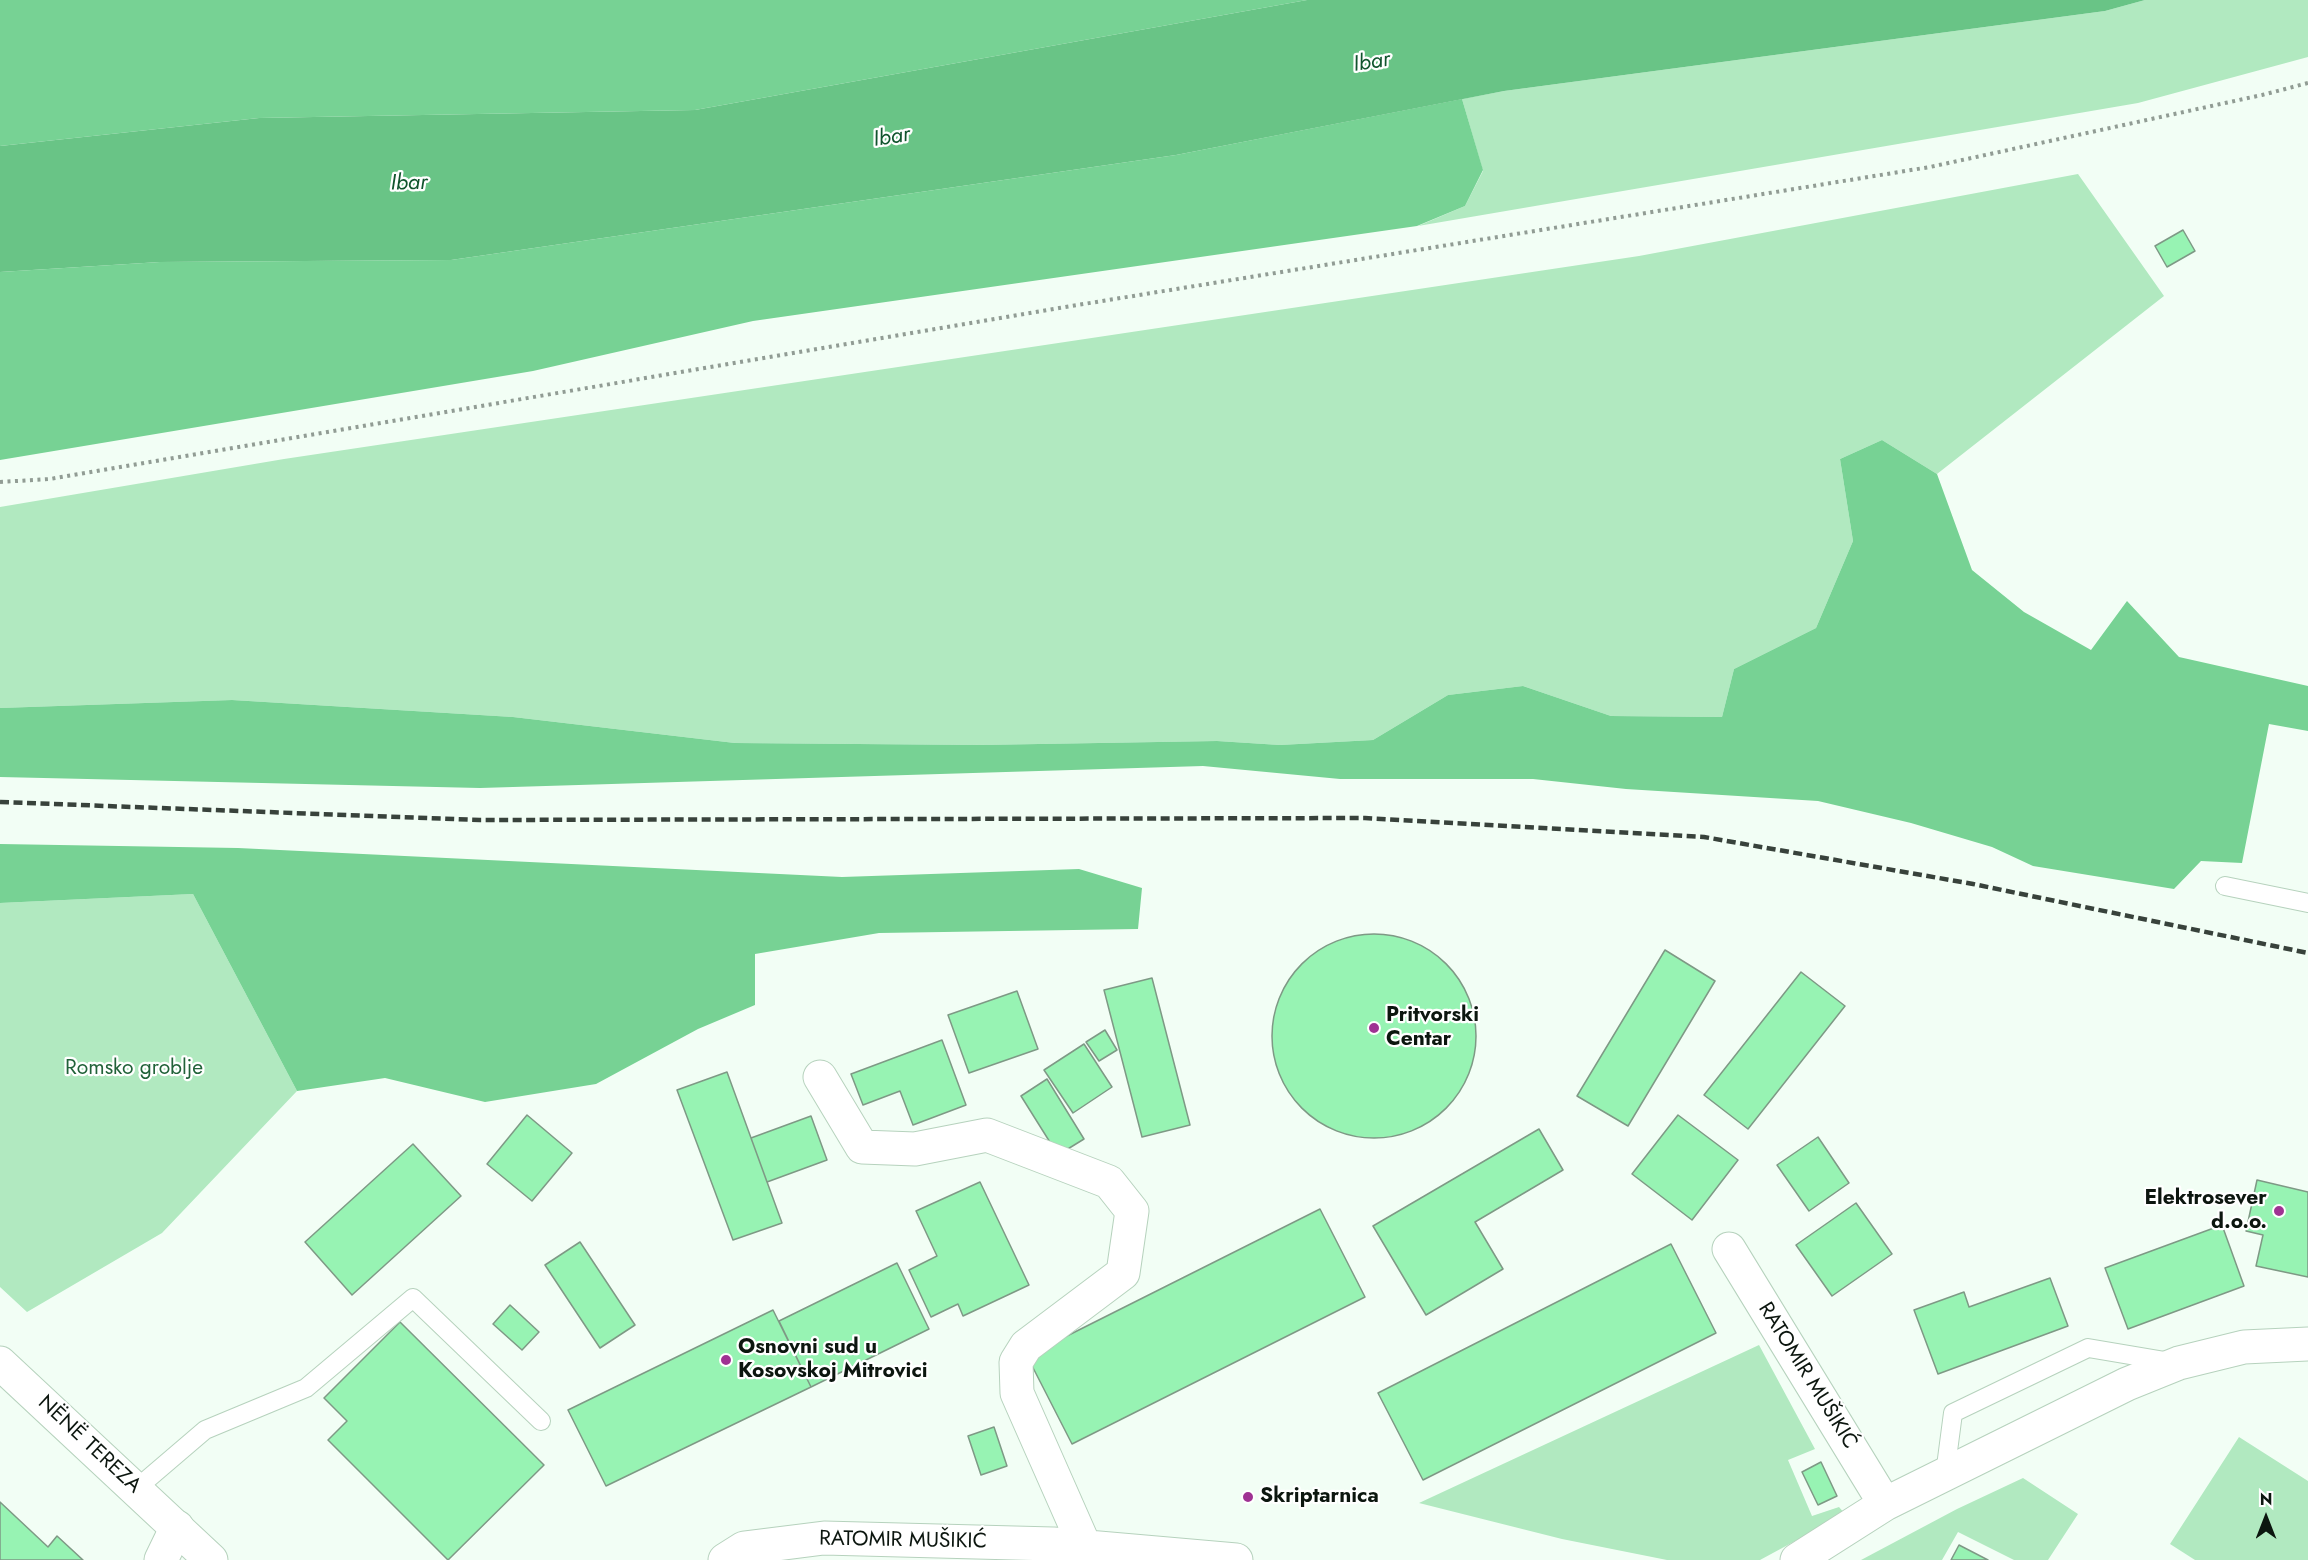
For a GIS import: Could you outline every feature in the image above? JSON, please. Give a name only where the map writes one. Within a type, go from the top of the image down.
[{"type":"street","points":[[820,1077],[862,1147],[915,1149],[987,1135],[1109,1182],[1132,1211],[1123,1273],[1026,1347],[1016,1362],[1017,1393],[1084,1553]]},
{"type":"street","name":"RATOMIR MUŠIKIĆ","points":[[1729,1249],[1885,1504]]},
{"type":"street","points":[[1797,1560],[1885,1504],[2127,1384],[2178,1363],[2244,1347],[2308,1344]]},
{"type":"street","name":"NËNË TEREZA","points":[[0,1364],[211,1560]]},
{"type":"street","points":[[161,1560],[177,1527]]},
{"type":"street","name":"RATOMIR MUŠIKIĆ","points":[[725,1560],[744,1548],[824,1539],[1053,1544],[1084,1553],[1236,1560]]},
{"type":"lane","points":[[2225,886],[2308,903]]},
{"type":"lane","points":[[135,1489],[205,1430],[306,1388],[413,1298],[541,1421]]},
{"type":"lane","points":[[1946,1474],[1953,1413],[2088,1348],[2178,1363]]},
{"type":"path","points":[[0,482],[50,479],[1059,308],[1930,167],[2308,83]]},
{"type":"green space","points":[[2145,0],[2308,0],[2308,57],[2138,103],[1418,226],[1465,206],[1483,171],[1462,99],[1504,91],[2105,11]]},
{"type":"green space","points":[[2078,174],[2164,296],[1937,474],[1882,440],[1840,459],[1853,541],[1816,628],[1734,669],[1722,717],[1611,716],[1523,686],[1448,695],[1373,740],[1280,745],[1217,741],[980,745],[735,743],[513,717],[232,700],[0,708],[0,507],[284,459],[1639,256]]},
{"type":"green space","name":"Romsko groblje","points":[[193,894],[297,1091],[162,1233],[27,1312],[0,1287],[0,903]]},
{"type":"green space","points":[[1759,1345],[1815,1449],[1788,1460],[1812,1516],[1839,1507],[1845,1514],[1760,1560],[1667,1560],[1562,1539],[1419,1503]]},
{"type":"green space","points":[[2239,1437],[2308,1481],[2308,1560],[2195,1560],[2170,1544]]},
{"type":"green space","points":[[2023,1478],[2078,1514],[2048,1560],[2014,1560],[1958,1532],[1942,1560],[1861,1560],[1957,1509]]},
{"type":"shaded area","points":[[0,0],[1307,0],[695,110],[259,118],[0,146]]},
{"type":"shaded area","points":[[1462,99],[1483,170],[1465,206],[1417,226],[753,321],[533,371],[0,460],[0,272],[160,262],[451,260],[1176,155]]},
{"type":"shaded area","points":[[1882,440],[1937,474],[1972,570],[2024,612],[2091,650],[2127,601],[2179,657],[2308,686],[2308,731],[2269,724],[2242,863],[2201,861],[2174,889],[2033,866],[1992,847],[1911,823],[1818,801],[1626,789],[1533,779],[1340,779],[1203,766],[480,788],[0,777],[0,708],[232,700],[513,717],[735,743],[980,745],[1217,741],[1280,745],[1373,740],[1448,695],[1523,686],[1611,716],[1722,717],[1734,669],[1816,628],[1853,541],[1840,459]]},
{"type":"shaded area","points":[[0,844],[238,848],[842,877],[1079,869],[1142,888],[1138,929],[879,933],[755,954],[755,1005],[698,1029],[596,1084],[485,1102],[385,1078],[297,1091],[193,894],[0,903]]},
{"type":"water","name":"Ibar","points":[[1307,0],[2145,0],[2105,11],[1504,91],[1176,155],[451,260],[160,262],[0,272],[0,146],[259,118],[695,110]]},
{"type":"building","points":[[2183,230],[2195,251],[2167,267],[2155,246]]},
{"type":"building","name":"Pritvorski Centar","points":[[1364,934],[1384,934],[1413,941],[1439,957],[1453,971],[1469,997],[1476,1036],[1469,1075],[1453,1101],[1439,1115],[1404,1134],[1384,1138],[1364,1138],[1335,1131],[1309,1115],[1295,1101],[1276,1066],[1272,1046],[1272,1026],[1279,997],[1295,971],[1309,957],[1344,938]]},
{"type":"building","points":[[1665,950],[1715,981],[1628,1126],[1577,1096]]},
{"type":"building","points":[[1801,972],[1845,1006],[1748,1129],[1704,1095]]},
{"type":"building","points":[[1152,978],[1190,1125],[1142,1137],[1104,990]]},
{"type":"building","points":[[1017,991],[1038,1049],[969,1073],[948,1015]]},
{"type":"building","points":[[1105,1030],[1117,1050],[1099,1061],[1086,1042]]},
{"type":"building","points":[[942,1040],[966,1105],[913,1125],[900,1091],[863,1105],[851,1074]]},
{"type":"building","points":[[1084,1044],[1112,1087],[1073,1113],[1044,1070]]},
{"type":"building","points":[[727,1072],[782,1223],[733,1240],[677,1090]]},
{"type":"building","points":[[1047,1079],[1084,1139],[1058,1155],[1021,1096]]},
{"type":"building","points":[[527,1115],[572,1153],[532,1201],[487,1164]]},
{"type":"building","points":[[1678,1115],[1738,1160],[1692,1220],[1632,1174]]},
{"type":"building","points":[[811,1116],[827,1160],[767,1182],[751,1138]]},
{"type":"building","points":[[1539,1129],[1563,1170],[1475,1222],[1503,1269],[1426,1315],[1373,1226]]},
{"type":"building","points":[[1818,1137],[1849,1183],[1809,1211],[1777,1165]]},
{"type":"building","points":[[413,1144],[461,1196],[352,1295],[305,1242]]},
{"type":"building","name":"Elektrosever d.o.o.","points":[[2257,1180],[2308,1192],[2308,1277],[2256,1266],[2263,1235],[2246,1231]]},
{"type":"building","points":[[980,1182],[1029,1285],[963,1316],[958,1304],[931,1317],[909,1270],[937,1256],[916,1211]]},
{"type":"building","points":[[1856,1203],[1892,1254],[1832,1296],[1796,1245]]},
{"type":"building","points":[[1320,1209],[1365,1297],[1072,1444],[1027,1356]]},
{"type":"building","points":[[2222,1225],[2244,1286],[2128,1329],[2105,1268]]},
{"type":"building","points":[[580,1242],[635,1325],[600,1348],[545,1265]]},
{"type":"building","points":[[1671,1244],[1716,1333],[1423,1480],[1378,1393]]},
{"type":"building","points":[[897,1263],[929,1329],[811,1387],[779,1321]]},
{"type":"building","points":[[2050,1278],[2068,1326],[1938,1374],[1914,1310],[1964,1292],[1969,1307]]},
{"type":"building","points":[[510,1305],[539,1332],[522,1350],[493,1324]]},
{"type":"building","points":[[773,1310],[811,1387],[606,1486],[568,1410]]},
{"type":"building","points":[[400,1322],[544,1465],[448,1560],[328,1440],[347,1421],[324,1398]]},
{"type":"building","points":[[994,1427],[1007,1466],[981,1475],[968,1436]]},
{"type":"building","points":[[1821,1462],[1837,1496],[1818,1505],[1802,1472]]},
{"type":"building","points":[[0,1502],[48,1547],[57,1536],[83,1560],[0,1560]]},
{"type":"building","points":[[1959,1545],[1988,1560],[1951,1560]]},
{"type":"railway","points":[[0,802],[480,820],[1365,818],[1704,837],[1973,884],[2308,953]]},
{"type":"place","name":"Pritvorski Centar","points":[[1374,1028]]},
{"type":"place","name":"Elektrosever d.o.o.","points":[[2279,1211]]},
{"type":"place","name":"Osnovni sud u Kosovskoj Mitrovici","points":[[726,1360]]},
{"type":"place","name":"Skriptarnica","points":[[1248,1497]]}]
